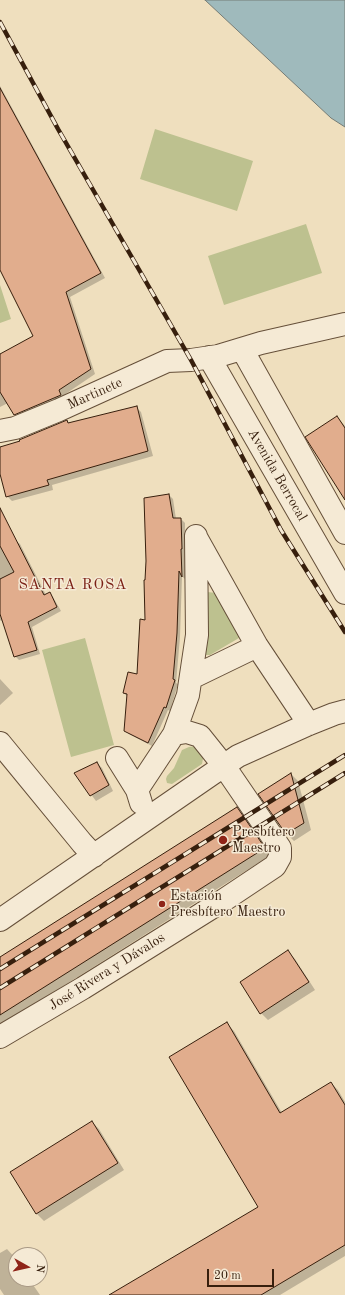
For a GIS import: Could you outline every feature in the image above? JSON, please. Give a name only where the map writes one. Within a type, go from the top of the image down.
[{"type":"street","name":"Martinete","points":[[0,431],[15,428],[52,413],[167,361],[200,359],[276,339],[345,324]]},
{"type":"street","points":[[242,348],[344,528]]},
{"type":"street","name":"Avenida Berrocal","points":[[200,359],[345,593]]},
{"type":"street","points":[[137,790],[174,734],[188,695],[197,635],[196,536],[257,646],[309,724]]},
{"type":"street","points":[[191,678],[257,646]]},
{"type":"street","points":[[0,920],[238,756],[309,724],[334,714],[345,712]]},
{"type":"street","name":"José Rivera y Dávalos","points":[[0,1037],[83,988],[224,900],[275,866],[280,857],[280,848],[224,766],[200,736],[187,732],[174,734]]},
{"type":"street","points":[[0,744],[94,856]]},
{"type":"street","points":[[117,758],[137,790],[144,822]]},
{"type":"green space","points":[[155,129],[253,161],[237,211],[140,179]]},
{"type":"green space","points":[[306,224],[322,273],[224,305],[208,256]]},
{"type":"green space","points":[[0,285],[11,319],[0,323]]},
{"type":"green space","points":[[207,592],[217,593],[240,633],[239,638],[210,655],[206,655],[202,650]]},
{"type":"green space","points":[[85,638],[114,745],[71,757],[42,650]]},
{"type":"green space","points":[[196,746],[204,753],[202,764],[172,784],[167,783],[167,776],[174,768],[182,750]]},
{"type":"water","points":[[205,0],[345,0],[345,127],[331,118]]},
{"type":"building","points":[[0,88],[101,273],[66,292],[91,369],[59,390],[61,395],[14,415],[0,392],[0,354],[33,336],[0,270]]},
{"type":"building","points":[[137,406],[148,451],[47,480],[49,485],[6,497],[0,474],[0,447],[20,441],[19,440],[67,420],[68,423]]},
{"type":"building","points":[[337,416],[345,428],[345,500],[305,437]]},
{"type":"building","points":[[169,494],[173,518],[181,518],[182,549],[182,577],[179,571],[177,633],[173,679],[175,680],[166,708],[164,707],[148,743],[124,731],[127,694],[123,693],[128,672],[137,674],[140,619],[145,620],[144,580],[146,561],[144,498]]},
{"type":"building","points":[[0,508],[44,595],[50,592],[57,607],[28,622],[37,650],[14,657],[0,614],[0,579],[14,572],[0,546]]},
{"type":"building","points":[[97,762],[109,785],[90,796],[74,773]]},
{"type":"building","points":[[291,773],[304,823],[286,834],[258,794]]},
{"type":"building","points":[[237,807],[265,848],[0,1015],[0,957]]},
{"type":"building","points":[[288,950],[309,982],[260,1014],[240,982]]},
{"type":"building","points":[[227,1022],[280,1113],[331,1082],[345,1105],[345,1245],[261,1295],[109,1295],[258,1207],[169,1057]]},
{"type":"building","points":[[92,1121],[118,1163],[36,1214],[10,1172]]},
{"type":"railway","points":[[0,22],[58,129],[191,360],[281,530],[345,632]]},
{"type":"railway","points":[[0,969],[345,755]]},
{"type":"railway","points":[[0,988],[345,773]]},
{"type":"place","name":"Presbítero Maestro","points":[[223,840]]},
{"type":"place","name":"Estación Presbítero Maestro","points":[[162,904]]},
{"type":"district","name":"SANTA ROSA","points":[[73,585]]}]
